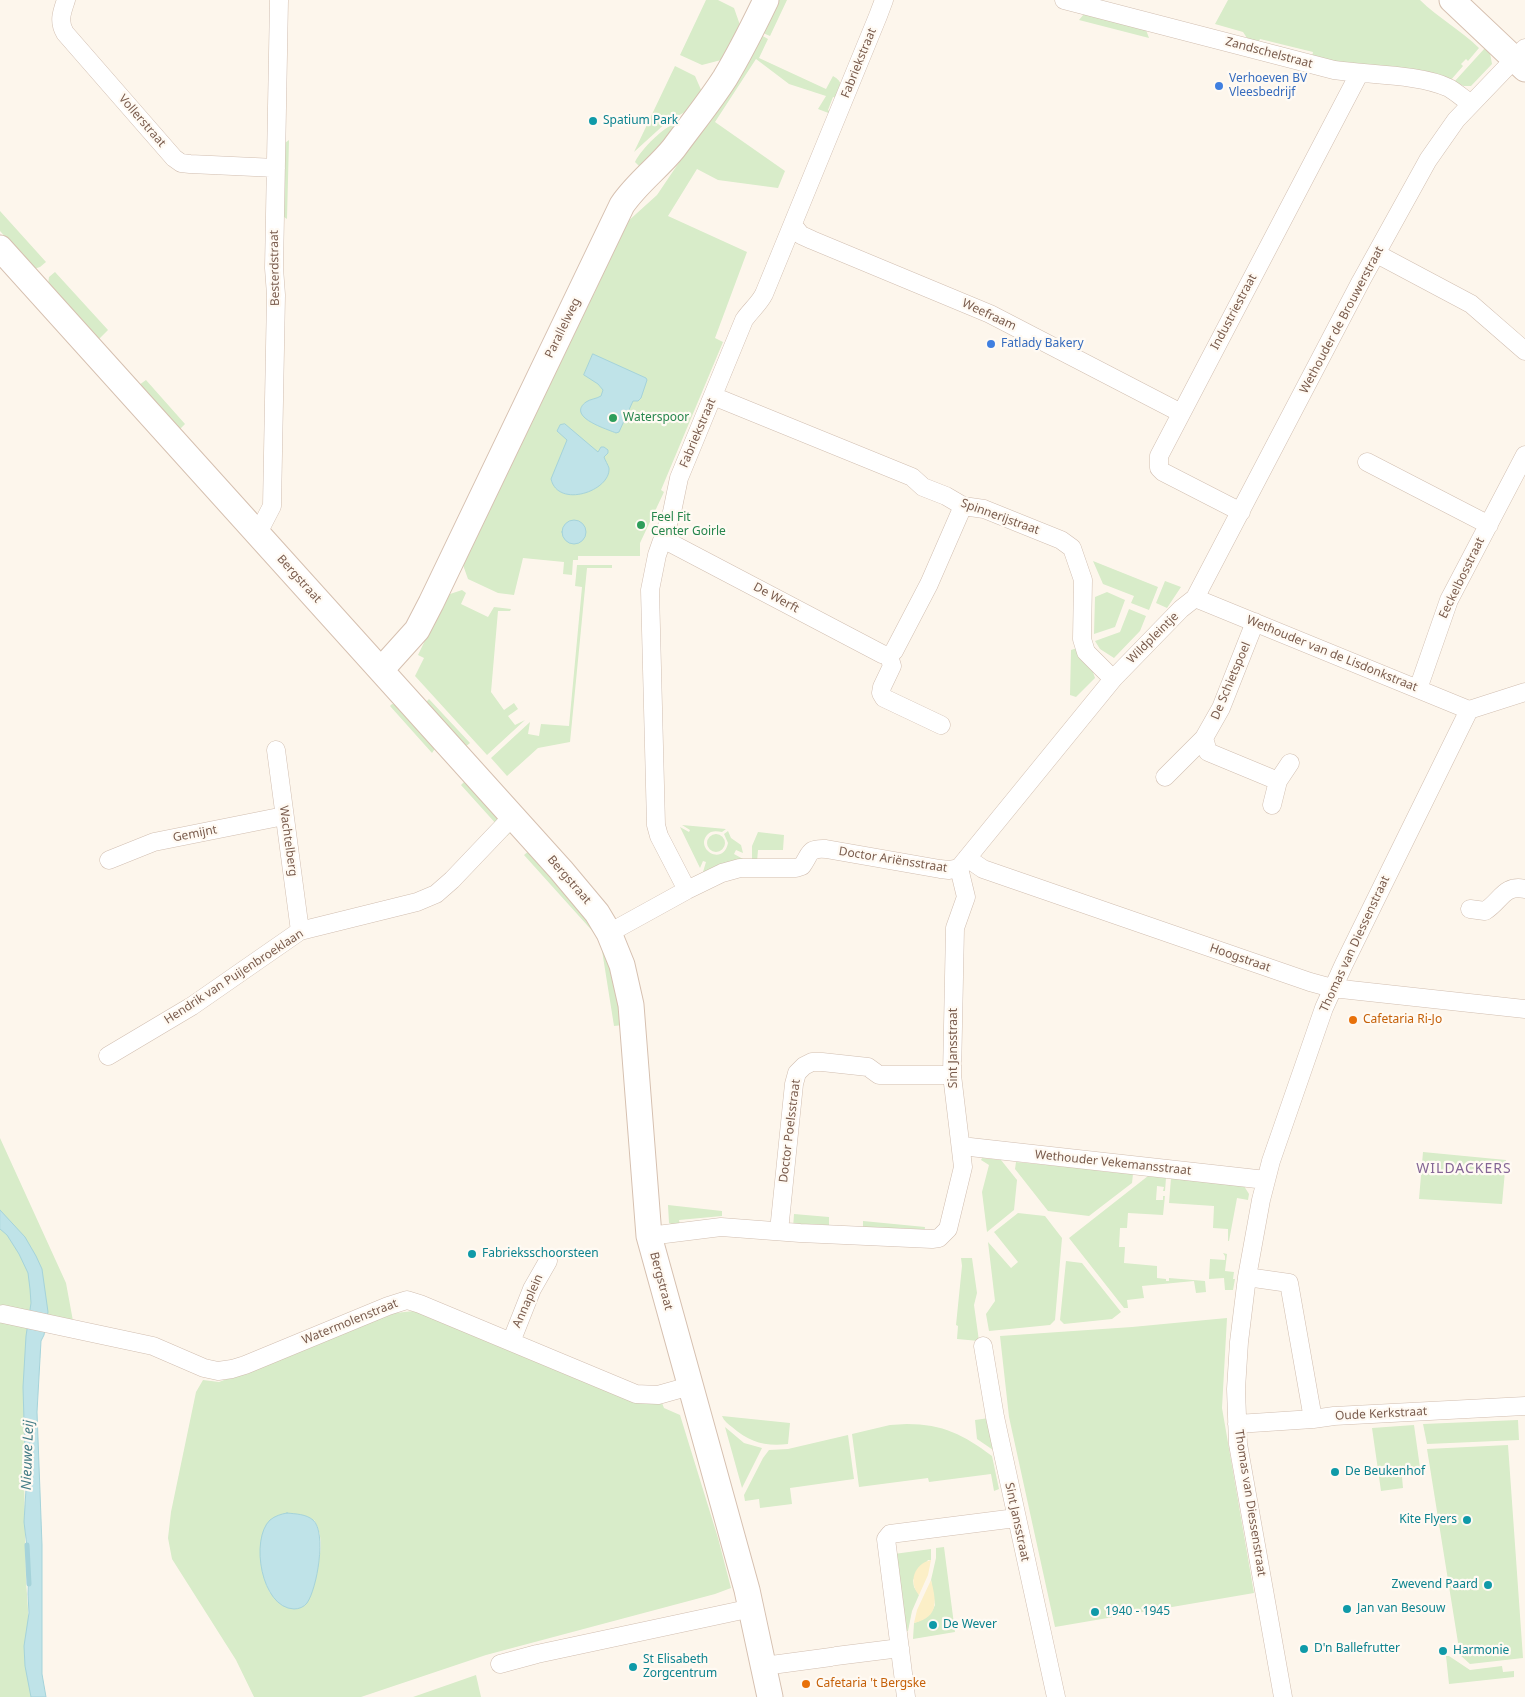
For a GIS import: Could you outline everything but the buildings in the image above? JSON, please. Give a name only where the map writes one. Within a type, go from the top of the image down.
[{"type":"street","name":"Vollerstraat","points":[[66,0],[60,18],[61,26],[65,33],[174,158],[181,163],[190,164],[276,168]]},
{"type":"street","name":"Besterdstraat","points":[[258,532],[272,506],[279,0]]},
{"type":"street","name":"Parallelweg","points":[[381,670],[417,630],[431,603],[622,204],[630,193],[672,150],[709,101],[742,48],[766,0]]},
{"type":"street","name":"Fabriekstraat","points":[[687,890],[664,847],[656,825],[650,590],[657,555],[672,512],[679,478],[744,320],[749,312],[760,302],[764,294],[884,0]]},
{"type":"street","name":"Zandschelstraat","points":[[1064,0],[1334,70],[1432,82],[1449,88],[1471,104]]},
{"type":"street","points":[[1452,0],[1521,59]]},
{"type":"street","name":"Wethouder de Brouwerstraat","points":[[1195,598],[1357,289],[1434,151],[1456,120],[1471,104],[1521,59]]},
{"type":"street","name":"Industriestraat","points":[[1241,512],[1163,472],[1158,468],[1159,456],[1359,74]]},
{"type":"street","name":"Weefraam","points":[[793,225],[801,234],[812,240],[990,314],[1181,413]]},
{"type":"street","name":"Bergstraat","points":[[0,248],[258,532],[512,817],[591,906],[609,933],[622,965],[631,1005],[649,1236],[752,1608],[770,1697]]},
{"type":"street","points":[[1377,254],[1471,304],[1525,351]]},
{"type":"street","name":"Spinnerijstraat","points":[[713,396],[912,477],[923,487],[946,496],[964,506],[984,509],[1061,540],[1072,548],[1083,580],[1082,639],[1086,652],[1113,678]]},
{"type":"street","name":"Eeckelbosstraat","points":[[1418,689],[1449,600],[1525,455]]},
{"type":"street","name":"Eeckelbosstraat","points":[[1367,462],[1489,525]]},
{"type":"street","points":[[941,725],[884,698],[880,693],[892,666],[889,656],[894,651],[929,584],[964,506]]},
{"type":"street","name":"De Werft","points":[[663,539],[889,656]]},
{"type":"street","name":"Wildpleintje","points":[[1113,678],[1181,609],[1195,598]]},
{"type":"street","name":"Wethouder van de Lisdonkstraat","points":[[1195,598],[1469,710]]},
{"type":"street","name":"De Schietspoel","points":[[1165,777],[1204,738],[1221,708],[1256,622]]},
{"type":"street","name":"Doctor Ariënsstraat","points":[[609,933],[722,873],[740,868],[796,868],[802,866],[809,852],[816,848],[949,870],[963,863],[1113,678]]},
{"type":"street","points":[[1469,710],[1525,692]]},
{"type":"street","name":"Thomas van Diessenstraat","points":[[1283,1697],[1238,1444],[1237,1424],[1236,1389],[1247,1277],[1261,1200],[1266,1180],[1332,988],[1469,710]]},
{"type":"street","points":[[1204,738],[1208,752],[1278,781]]},
{"type":"street","name":"Wachtelberg","points":[[276,750],[300,931]]},
{"type":"street","points":[[1272,804],[1278,781],[1290,763]]},
{"type":"street","name":"Gemijnt","points":[[109,860],[154,842],[284,816]]},
{"type":"street","name":"Hendrik van Puijenbroeklaan","points":[[108,1056],[192,1006],[300,931],[418,902],[436,894],[452,880],[512,817]]},
{"type":"street","name":"Hoogstraat","points":[[963,863],[1332,988],[1525,1009]]},
{"type":"street","name":"Sint Jansstraat","points":[[782,1231],[932,1239],[939,1238],[948,1229],[963,1168],[952,1075],[955,928],[966,898],[963,863]]},
{"type":"street","points":[[1470,909],[1485,910],[1510,888],[1525,888]]},
{"type":"street","name":"Doctor Poelsstraat","points":[[782,1231],[794,1084],[797,1073],[804,1066],[812,1062],[822,1062],[868,1066],[879,1075],[952,1075]]},
{"type":"street","name":"Wethouder Vekemansstraat","points":[[961,1146],[1266,1180]]},
{"type":"street","points":[[649,1236],[721,1227],[782,1231]]},
{"type":"street","name":"Annaplein","points":[[511,1342],[532,1289],[548,1261]]},
{"type":"street","points":[[1247,1277],[1289,1283],[1313,1419]]},
{"type":"street","name":"Watermolenstraat","points":[[9,1316],[153,1346],[204,1368],[218,1371],[240,1367],[388,1306],[407,1300],[636,1394],[658,1394],[690,1386]]},
{"type":"street","name":"Sint Jansstraat","points":[[983,1346],[992,1401],[1016,1518],[1056,1697]]},
{"type":"street","name":"Oude Kerkstraat","points":[[1237,1424],[1354,1415],[1525,1406]]},
{"type":"street","points":[[906,1697],[886,1539],[890,1534],[1016,1518]]},
{"type":"street","points":[[500,1664],[537,1654],[752,1608]]},
{"type":"street","points":[[764,1666],[900,1648]]},
{"type":"green space","points":[[706,0],[718,0],[734,8],[740,25],[722,61],[702,65],[680,55]]},
{"type":"green space","points":[[779,0],[787,0],[770,36],[763,33]]},
{"type":"green space","points":[[1228,0],[1420,0],[1479,48],[1468,61],[1466,59],[1461,64],[1463,66],[1450,81],[1361,67],[1312,57],[1313,52],[1260,39],[1258,43],[1249,41],[1243,32],[1215,24]]},
{"type":"green space","points":[[1084,14],[1142,27],[1146,30],[1149,38],[1079,20]]},
{"type":"green space","name":"Waterspoor","points":[[761,35],[768,39],[759,58],[826,89],[833,76],[841,85],[840,91],[838,98],[833,97],[828,110],[831,114],[818,109],[826,96],[789,84],[756,59],[715,122],[785,171],[778,188],[718,180],[697,169],[668,216],[747,252],[715,338],[723,342],[661,490],[664,492],[640,543],[640,556],[578,556],[578,560],[573,560],[572,575],[563,574],[564,562],[523,558],[514,595],[498,593],[468,579],[463,565],[591,293],[594,294],[626,223],[657,195],[705,124]]},
{"type":"green space","points":[[1485,48],[1490,53],[1492,64],[1471,86],[1464,86],[1454,82]]},
{"type":"green space","points":[[675,66],[695,76],[702,92],[687,111],[668,121],[634,152]]},
{"type":"green space","points":[[677,122],[681,125],[639,166],[635,162],[648,145],[659,134]]},
{"type":"green space","points":[[289,140],[287,219],[281,215],[282,145]]},
{"type":"green space","points":[[0,211],[46,262],[40,267],[34,269],[0,231]]},
{"type":"green space","points":[[55,272],[108,330],[98,340],[48,284],[49,277]]},
{"type":"green space","points":[[146,380],[185,424],[179,430],[139,385]]},
{"type":"green space","points":[[1093,561],[1158,587],[1149,610],[1131,603],[1134,596],[1103,584]]},
{"type":"green space","points":[[577,565],[612,565],[612,568],[587,568],[570,742],[538,748],[507,776],[491,758],[530,722],[528,734],[539,736],[541,724],[569,726],[582,587],[575,586]]},
{"type":"green space","points":[[1165,581],[1181,587],[1167,608],[1156,603]]},
{"type":"green space","points":[[462,590],[466,593],[461,604],[488,617],[494,607],[511,609],[510,611],[498,611],[491,692],[504,710],[514,703],[518,709],[508,716],[515,725],[525,720],[487,755],[415,676],[424,658],[418,655],[447,595]]},
{"type":"green space","points":[[1107,592],[1125,600],[1115,627],[1094,634],[1095,597]]},
{"type":"green space","points":[[1129,609],[1146,616],[1140,631],[1114,658],[1100,649],[1095,641],[1120,632]]},
{"type":"green space","points":[[1077,648],[1092,669],[1095,678],[1076,697],[1070,695],[1071,650]]},
{"type":"green space","points":[[429,699],[470,743],[464,748],[424,704]]},
{"type":"green space","points":[[392,704],[398,705],[436,747],[432,753],[390,706]]},
{"type":"green space","points":[[466,780],[512,831],[507,836],[461,785]]},
{"type":"green space","points":[[682,825],[726,829],[722,832],[710,832],[707,835],[704,840],[707,850],[716,855],[721,854],[728,843],[724,834],[728,831],[731,838],[741,845],[743,853],[736,850],[734,854],[743,859],[743,861],[704,874],[706,862],[703,861],[700,868],[680,827],[689,832],[690,830]]},
{"type":"green space","points":[[758,832],[784,835],[783,850],[758,850],[757,862],[752,861],[752,846]]},
{"type":"green space","points":[[716,834],[722,837],[725,843],[722,849],[716,852],[710,849],[707,843],[710,837]]},
{"type":"green space","points":[[530,850],[577,901],[604,945],[617,984],[623,1025],[614,1026],[601,944],[596,935],[524,855]]},
{"type":"green space","points":[[0,1138],[66,1283],[73,1321],[0,1310]]},
{"type":"green space","points":[[1423,1152],[1506,1160],[1502,1204],[1419,1199]]},
{"type":"green space","points":[[982,1158],[1001,1160],[1017,1180],[1014,1210],[987,1232],[982,1192],[989,1165],[981,1160]]},
{"type":"green space","points":[[1016,1162],[1091,1169],[1096,1166],[1100,1171],[1133,1174],[1132,1183],[1089,1216],[1048,1211],[1015,1169]]},
{"type":"green space","points":[[1148,1176],[1166,1178],[1165,1191],[1163,1191],[1164,1187],[1157,1186],[1156,1200],[1163,1200],[1163,1196],[1165,1196],[1163,1215],[1128,1213],[1127,1228],[1120,1228],[1119,1247],[1125,1247],[1124,1263],[1157,1266],[1157,1278],[1166,1279],[1166,1281],[1169,1281],[1169,1278],[1205,1281],[1206,1292],[1196,1293],[1194,1281],[1142,1286],[1144,1298],[1127,1300],[1128,1308],[1124,1308],[1069,1238]]},
{"type":"green space","points":[[1171,1178],[1244,1186],[1249,1194],[1248,1200],[1237,1198],[1229,1241],[1228,1229],[1213,1228],[1214,1206],[1169,1203]]},
{"type":"green space","points":[[668,1205],[722,1211],[722,1216],[679,1220],[680,1225],[676,1226],[669,1223]]},
{"type":"green space","points":[[1018,1213],[1045,1216],[1062,1238],[1055,1320],[1050,1325],[989,1331],[986,1314],[995,1301],[988,1242],[1011,1268],[1018,1262],[994,1232]]},
{"type":"green space","points":[[794,1214],[829,1217],[829,1225],[802,1224],[793,1228]]},
{"type":"green space","points":[[863,1221],[925,1227],[924,1235],[918,1229],[863,1227]]},
{"type":"green space","points":[[1223,1253],[1227,1254],[1225,1271],[1234,1272],[1233,1290],[1225,1290],[1224,1278],[1209,1279],[1210,1259],[1225,1260]]},
{"type":"green space","points":[[961,1258],[972,1258],[977,1293],[974,1305],[979,1341],[957,1339],[958,1326],[956,1325],[962,1266]]},
{"type":"green space","points":[[1066,1261],[1082,1263],[1121,1312],[1112,1319],[1064,1324],[1060,1320]]},
{"type":"green space","points":[[414,1311],[627,1398],[662,1403],[664,1408],[680,1415],[718,1538],[731,1588],[715,1594],[486,1655],[361,1697],[254,1697],[236,1660],[172,1559],[168,1538],[171,1512],[196,1392],[203,1380],[219,1382],[395,1313]],"holes":[[[314,1520],[320,1534],[321,1547],[316,1575],[270,1593],[266,1584],[261,1557],[263,1539],[269,1522]]]},
{"type":"green space","points":[[1227,1318],[1222,1408],[1254,1593],[1055,1627],[1009,1417],[1000,1336]]},
{"type":"green space","points":[[0,1322],[32,1325],[24,1471],[26,1580],[32,1667],[39,1697],[0,1697]]},
{"type":"green space","points":[[722,1416],[790,1423],[788,1444],[772,1445],[751,1440],[729,1425]]},
{"type":"green space","points":[[989,1418],[996,1452],[977,1439],[975,1420]]},
{"type":"green space","points":[[1518,1420],[1519,1440],[1427,1444],[1423,1424]]},
{"type":"green space","points":[[890,1425],[932,1426],[952,1432],[992,1456],[999,1489],[994,1491],[991,1474],[929,1482],[928,1478],[859,1487],[852,1434]]},
{"type":"green space","points":[[1414,1425],[1421,1475],[1402,1477],[1403,1488],[1381,1491],[1372,1428]]},
{"type":"green space","points":[[725,1427],[744,1443],[762,1448],[742,1488]]},
{"type":"green space","points":[[848,1435],[854,1479],[790,1488],[792,1504],[760,1508],[759,1499],[745,1501],[744,1495],[769,1450],[788,1449]]},
{"type":"green space","points":[[1508,1445],[1523,1658],[1470,1664],[1460,1655],[1427,1449]]},
{"type":"green space","points":[[944,1547],[955,1632],[913,1639],[914,1623],[927,1617],[935,1605],[931,1580],[936,1558],[936,1548]]},
{"type":"green space","points":[[931,1549],[931,1560],[928,1560],[913,1580],[914,1587],[919,1595],[912,1611],[908,1631],[904,1631],[894,1554]]},
{"type":"green space","points":[[1446,1656],[1449,1656],[1470,1670],[1502,1666],[1503,1672],[1514,1671],[1514,1677],[1449,1684]]},
{"type":"green space","points":[[476,1675],[481,1697],[413,1697]]},
{"type":"sand","points":[[931,1560],[928,1575],[919,1595],[914,1585],[914,1574],[920,1565]]},
{"type":"sand","points":[[931,1580],[935,1601],[934,1607],[928,1617],[914,1623],[917,1610]]},
{"type":"water","points":[[593,354],[647,380],[641,398],[638,401],[633,401],[619,432],[616,433],[590,422],[581,413],[581,407],[589,400],[601,396],[603,390],[598,384],[584,375]]},
{"type":"water","points":[[565,424],[598,452],[601,447],[608,450],[604,457],[609,468],[602,484],[583,493],[573,495],[563,493],[556,488],[551,479],[567,440],[557,431],[560,425]]},
{"type":"water","points":[[574,520],[583,523],[586,532],[583,541],[574,544],[565,541],[562,532],[565,523]]},
{"type":"water","points":[[0,1210],[25,1237],[36,1256],[42,1269],[48,1312],[44,1335],[41,1341],[37,1412],[42,1545],[42,1674],[46,1697],[31,1697],[25,1666],[24,1646],[29,1613],[29,1563],[24,1522],[26,1489],[23,1387],[26,1336],[31,1303],[30,1289],[28,1273],[19,1254],[7,1235],[0,1229]]},
{"type":"water","points":[[287,1513],[301,1515],[313,1520],[317,1526],[319,1536],[319,1561],[311,1596],[303,1607],[296,1609],[283,1606],[274,1597],[262,1571],[260,1556],[264,1529],[270,1520],[278,1515]]},
{"type":"waterway","name":"Nieuwe Leij","points":[[27,1545],[29,1584]]},
{"type":"place","name":"Verhoeven BV Vleesbedrijf","points":[[1219,86]]},
{"type":"place","name":"Spatium Park","points":[[593,121]]},
{"type":"place","name":"Fatlady Bakery","points":[[991,344]]},
{"type":"place","name":"Waterspoor","points":[[613,418]]},
{"type":"place","name":"Feel Fit Center Goirle","points":[[641,525]]},
{"type":"place","name":"Cafetaria Ri-Jo","points":[[1353,1020]]},
{"type":"place","name":"Fabrieksschoorsteen","points":[[472,1254]]},
{"type":"place","name":"De Beukenhof","points":[[1335,1472]]},
{"type":"place","name":"Kite Flyers","points":[[1467,1520]]},
{"type":"place","name":"Zwevend Paard","points":[[1488,1585]]},
{"type":"place","name":"Jan van Besouw","points":[[1347,1609]]},
{"type":"place","name":"1940 - 1945","points":[[1095,1612]]},
{"type":"place","name":"De Wever","points":[[933,1625]]},
{"type":"place","name":"D'n Ballefrutter","points":[[1304,1649]]},
{"type":"place","name":"Harmonie","points":[[1443,1651]]},
{"type":"place","name":"St Elisabeth Zorgcentrum","points":[[633,1667]]},
{"type":"place","name":"Cafetaria 't Bergske","points":[[806,1684]]},
{"type":"district","name":"WILDACKERS","points":[[1464,1169]]}]
